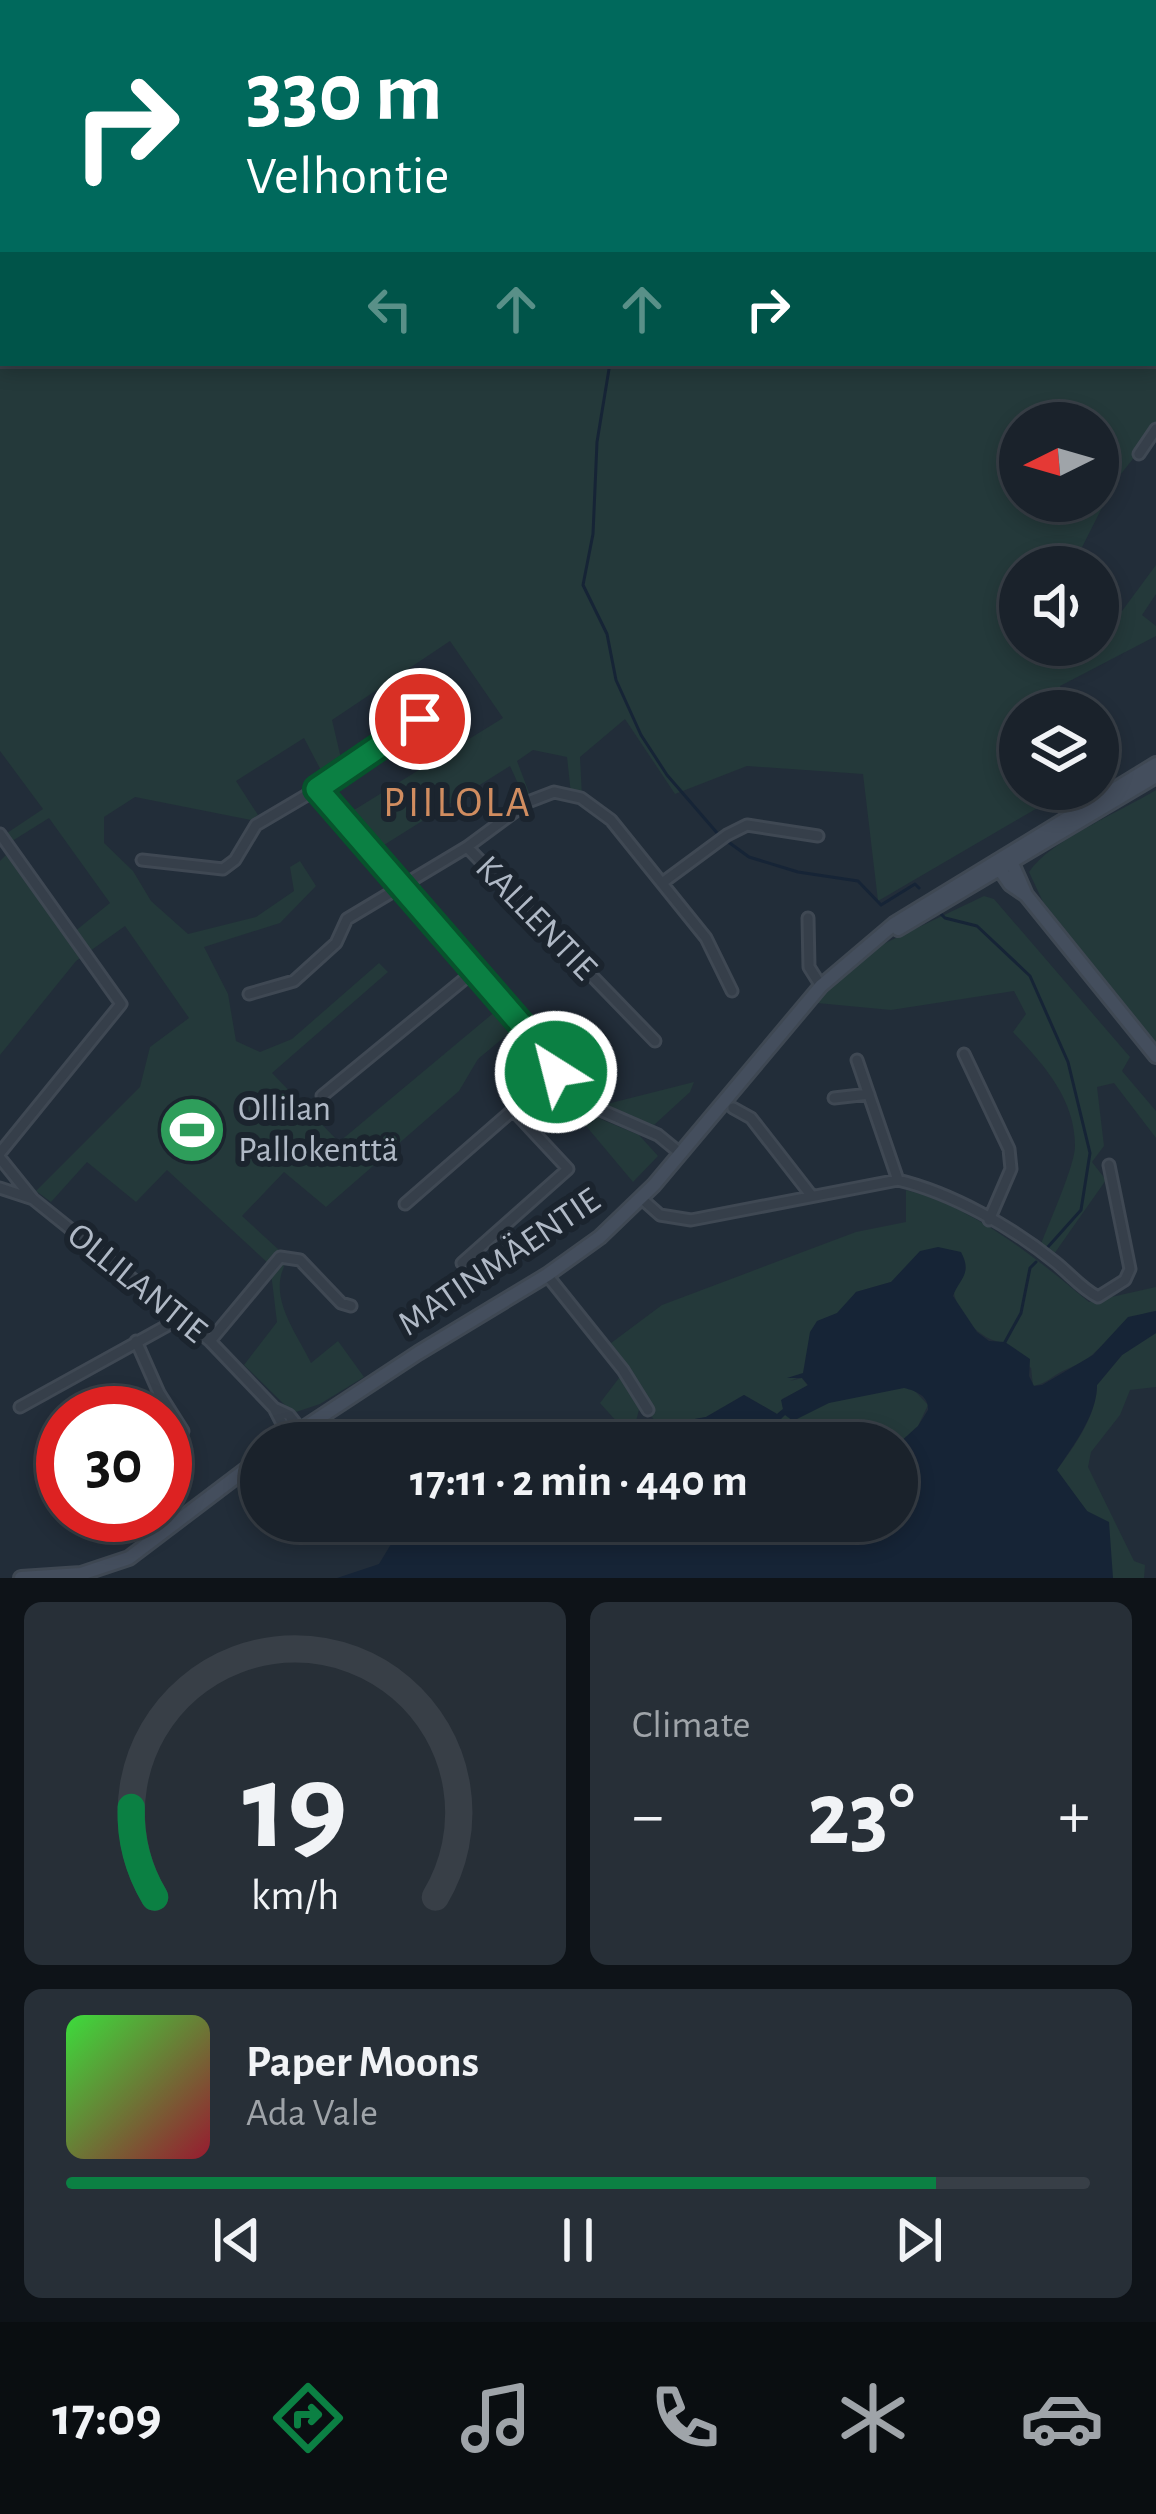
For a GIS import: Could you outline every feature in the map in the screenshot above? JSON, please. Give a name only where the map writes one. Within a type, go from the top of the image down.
[{"type":"main road","points":[[1004,863],[1156,764]]},
{"type":"main road","points":[[1004,863],[1156,776]]},
{"type":"main road","points":[[1004,863],[1156,1055]]},
{"type":"main road","name":"MATINMÄENTIE","points":[[312,1422],[600,1237],[642,1198],[821,986],[871,944],[1004,863]]},
{"type":"main road","points":[[21,1578],[81,1574],[129,1558],[240,1474]]},
{"type":"street","points":[[1138,454],[1156,429]]},
{"type":"street","points":[[142,860],[223,868],[235,860],[256,825],[450,698]]},
{"type":"street","points":[[317,789],[404,886],[472,972],[596,1108],[658,1135],[680,1153]]},
{"type":"street","points":[[249,994],[294,981],[336,943],[347,920],[467,847],[528,802],[554,792],[580,798],[611,820],[706,938],[733,991]]},
{"type":"street","points":[[662,884],[747,825],[818,836]]},
{"type":"street","points":[[0,835],[122,1004],[0,1155]]},
{"type":"street","name":"KALLENTIE","points":[[467,847],[655,1041]]},
{"type":"street","points":[[808,918],[809,967],[821,986]]},
{"type":"street","points":[[322,1096],[472,972]]},
{"type":"street","points":[[964,1054],[1010,1149],[1011,1169],[989,1220]]},
{"type":"street","points":[[857,1060],[898,1180]]},
{"type":"street","points":[[405,1204],[560,1069]]},
{"type":"street","points":[[834,1098],[868,1094]]},
{"type":"street","points":[[733,1108],[751,1118],[811,1196]]},
{"type":"street","points":[[462,1263],[568,1169],[514,1111]]},
{"type":"street","name":"OLLILANTIE","points":[[0,1155],[33,1199],[210,1342],[274,1408],[289,1415],[289,1422]]},
{"type":"street","points":[[642,1198],[660,1215],[677,1221],[898,1180],[928,1187],[989,1220],[1052,1259],[1092,1295],[1104,1296],[1130,1270],[1109,1165]]},
{"type":"street","points":[[0,1188],[33,1199]]},
{"type":"street","points":[[210,1342],[280,1257],[300,1261],[341,1303],[351,1306]]},
{"type":"street","points":[[547,1275],[623,1370],[647,1410]]},
{"type":"street","points":[[20,1407],[179,1319]]},
{"type":"street","points":[[136,1341],[156,1386]]},
{"type":"green space","points":[[0,366],[1156,366],[1156,430],[1119,476],[1119,402],[999,402],[999,522],[1095,522],[1083,546],[999,546],[999,666],[1098,666],[1060,686],[1062,690],[999,690],[999,810],[1034,810],[878,901],[863,774],[747,766],[675,794],[625,719],[580,757],[582,796],[571,794],[567,757],[533,750],[517,761],[531,798],[526,801],[510,766],[376,850],[346,815],[503,718],[450,641],[332,720],[343,767],[325,778],[304,738],[236,781],[258,815],[251,820],[135,797],[104,817],[104,843],[133,871],[151,901],[188,934],[256,917],[294,891],[290,867],[300,861],[316,886],[280,923],[204,947],[228,994],[236,1041],[260,1052],[292,1039],[379,963],[388,972],[272,1073],[339,1142],[497,1010],[514,1029],[478,1059],[459,1091],[326,1207],[284,1172],[242,1216],[279,1250],[284,1267],[282,1304],[311,1363],[338,1341],[364,1377],[320,1404],[293,1413],[244,1365],[277,1322],[270,1265],[167,1170],[136,1202],[87,1162],[51,1202],[36,1191],[140,1087],[150,1047],[189,1018],[125,926],[76,961],[0,1055],[0,861],[8,853],[69,936],[110,903],[49,818],[9,843],[4,835],[43,809],[0,751]]},
{"type":"green space","points":[[1156,565],[1156,594],[1142,615],[1156,626],[1156,636],[1119,655],[1119,608],[1122,611]]},
{"type":"green space","points":[[1156,790],[1156,1043],[1043,902],[1029,872],[1069,838]]},
{"type":"green space","points":[[984,896],[994,899],[1130,1057],[1122,1071],[1156,1111],[1156,1138],[1114,1083],[1097,1087],[1104,1146],[1092,1162],[1106,1180],[1054,1254],[1041,1244],[1071,1166],[1074,1129],[1055,1083],[1013,1032],[1026,1014],[1014,991],[891,1010],[817,1003],[840,976],[877,947]]},
{"type":"green space","points":[[559,1079],[591,1115],[639,1135],[658,1156],[633,1182],[550,1083]]},
{"type":"green space","points":[[694,1082],[690,1092],[654,1125],[603,1105]]},
{"type":"green space","points":[[906,1190],[980,1221],[1089,1302],[1156,1287],[1156,1311],[1128,1322],[1085,1360],[1033,1386],[1031,1368],[1005,1343],[986,1337],[970,1323],[958,1305],[953,1285],[891,1282],[856,1292],[806,1374],[790,1381],[802,1378],[808,1386],[782,1399],[783,1409],[777,1414],[744,1395],[706,1417],[654,1422],[640,1406],[636,1422],[617,1422],[600,1403],[622,1374],[603,1349],[662,1305],[856,1232],[906,1222]]},
{"type":"green space","points":[[1156,1333],[1156,1387],[1130,1390],[1120,1415],[1091,1452],[1088,1467],[1134,1561],[1145,1565],[1144,1578],[1101,1578],[1087,1511],[1056,1471],[1089,1419],[1097,1385],[1122,1355]]},
{"type":"green space","points":[[894,1384],[914,1390],[928,1405],[918,1426],[918,1422],[782,1422],[785,1415]]},
{"type":"water","points":[[938,1247],[961,1252],[965,1271],[953,1296],[977,1332],[989,1341],[1005,1342],[1030,1359],[1034,1386],[1093,1355],[1128,1317],[1156,1311],[1156,1333],[1122,1355],[1097,1385],[1089,1419],[1057,1470],[1087,1511],[1109,1522],[1113,1578],[337,1578],[379,1564],[392,1542],[918,1542],[918,1426],[928,1405],[917,1393],[904,1388],[829,1403],[793,1421],[785,1415],[783,1422],[678,1422],[706,1417],[744,1395],[777,1414],[783,1409],[781,1400],[808,1385],[802,1378],[787,1378],[803,1373],[810,1332],[817,1321],[837,1313],[856,1292],[891,1282],[920,1251]]},
{"type":"waterway","points":[[610,366],[597,442],[593,534],[583,585],[607,634],[616,680],[641,735],[667,775],[718,834]]},
{"type":"waterway","points":[[727,841],[749,857],[798,872],[858,881],[881,905],[915,884],[919,888]]},
{"type":"waterway","points":[[939,912],[977,926],[1030,976],[1068,1062],[1090,1153],[1081,1210],[1047,1248]]},
{"type":"waterway","points":[[1005,1342],[1021,1313],[1030,1268],[1036,1262]]},
{"type":"place","name":"Ollilan Pallokenttä","points":[[192,1130]]},
{"type":"district","name":"PIILOLA","points":[[458,803]]},
{"type":"route","points":[[420,719],[317,789],[560,1069],[556,1072]]}]
